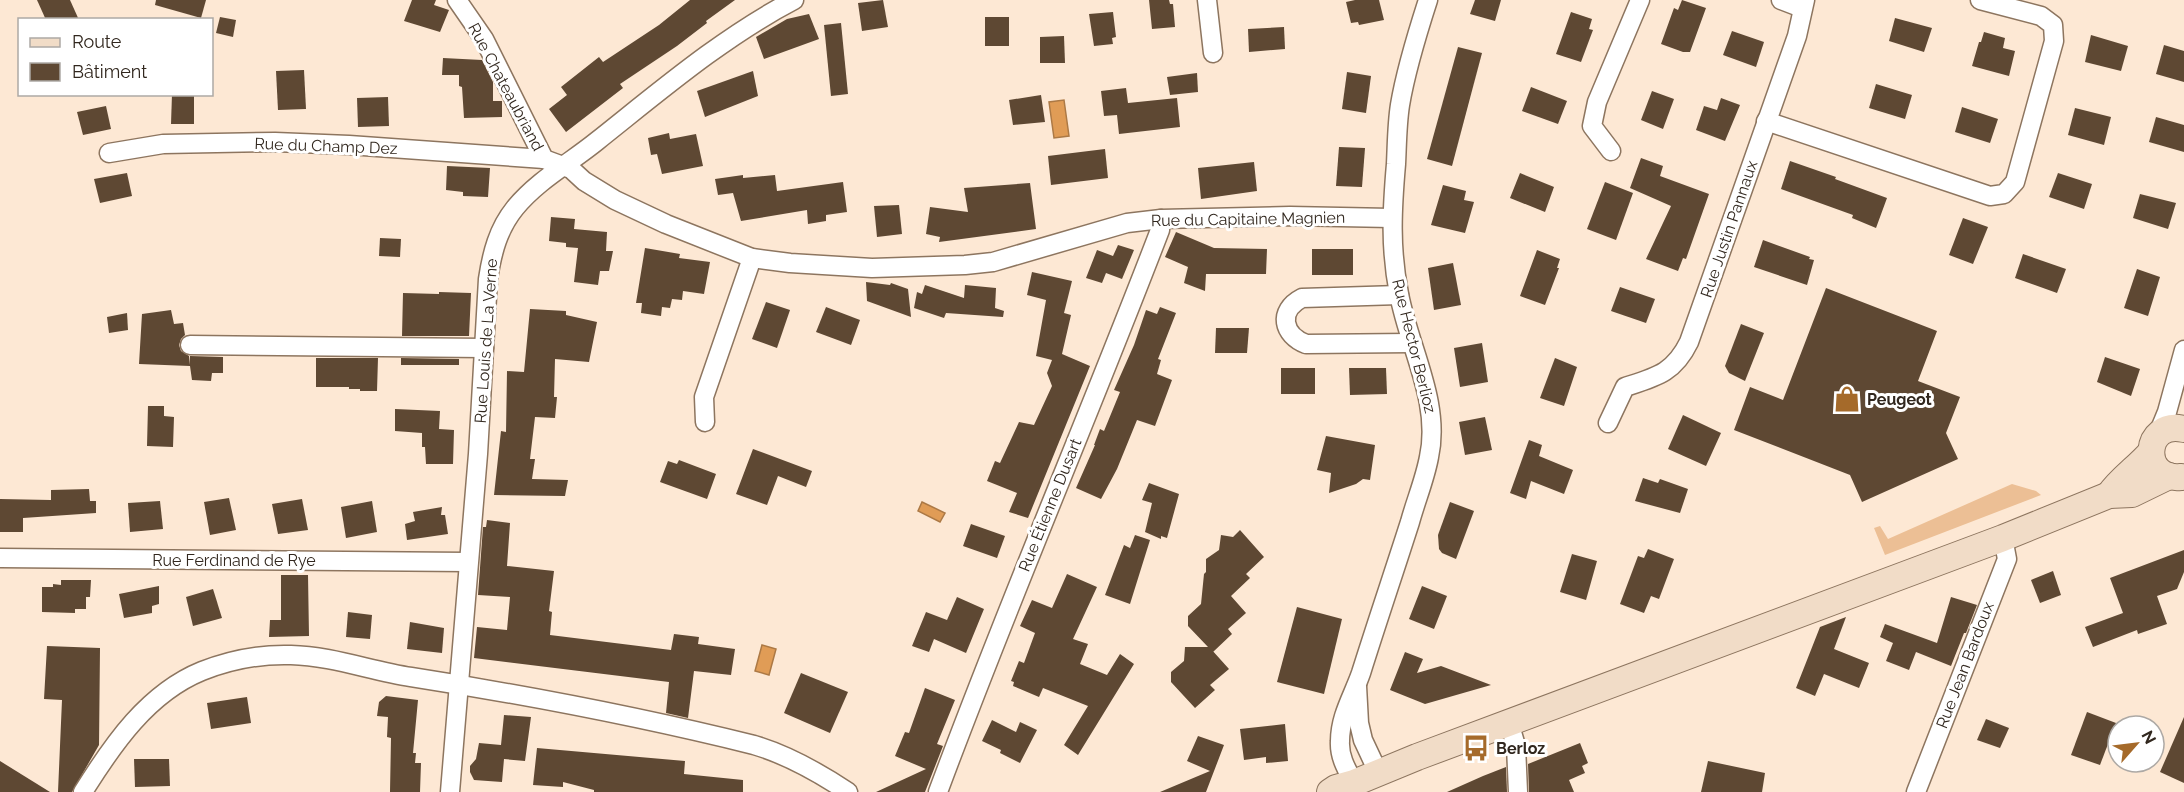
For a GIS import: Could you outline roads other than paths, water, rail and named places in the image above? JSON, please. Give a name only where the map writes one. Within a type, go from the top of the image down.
[{"type":"main road","points":[[2109,495],[2114,487],[2132,473],[2154,443],[2169,428],[2184,429]]},
{"type":"main road","points":[[2154,443],[2152,461],[2157,469],[2177,476]]},
{"type":"main road","points":[[1330,792],[1336,788],[1352,788],[1378,772],[2002,538],[2109,495],[2132,494],[2153,482],[2177,476]]},
{"type":"street","name":"Rue Chateaubriand","points":[[457,0],[484,39],[544,159],[562,165]]},
{"type":"street","name":"Rue Louis de La Verne","points":[[450,792],[489,270],[500,231],[523,199],[562,165],[596,142],[731,37],[794,0]]},
{"type":"street","points":[[1207,0],[1213,52]]},
{"type":"street","name":"Rue Hector Berlioz","points":[[1352,788],[1343,762],[1340,740],[1347,706],[1357,684],[1429,459],[1432,442],[1433,424],[1430,402],[1399,295],[1391,218],[1400,105],[1414,44],[1428,0]]},
{"type":"street","points":[[1611,151],[1592,126],[1597,102],[1640,0]]},
{"type":"street","points":[[1781,0],[1803,4]]},
{"type":"street","points":[[1766,121],[1990,196],[2004,194],[2015,182],[2054,41],[2054,26],[2041,16],[1980,0]]},
{"type":"street","name":"Rue Justin Pannaux","points":[[1608,423],[1625,387],[1668,371],[1678,362],[1684,352],[1797,36],[1803,4]]},
{"type":"street","name":"Rue du Champ Dez","points":[[109,153],[164,144],[275,142],[544,159]]},
{"type":"street","name":"Rue du Capitaine Magnien","points":[[562,165],[615,200],[666,224],[752,258],[790,263],[872,268],[993,262],[1127,223],[1161,219],[1279,216],[1391,218]]},
{"type":"street","name":"Rue Étienne Dusart","points":[[938,792],[985,665],[1125,320],[1160,230],[1161,219]]},
{"type":"street","points":[[705,422],[704,396],[752,258]]},
{"type":"street","points":[[1399,295],[1302,298],[1292,303],[1286,312],[1286,327],[1295,340],[1306,344],[1412,343]]},
{"type":"street","points":[[190,345],[484,348]]},
{"type":"street","points":[[2154,443],[2167,412],[2184,350]]},
{"type":"street","name":"Rue Jean Bardoux","points":[[1916,792],[2007,559],[2002,538]]},
{"type":"street","name":"Rue Ferdinand de Rye","points":[[0,558],[468,562]]},
{"type":"street","points":[[83,792],[122,735],[160,696],[201,672],[232,661],[292,655],[327,659],[408,677],[458,684],[754,745],[774,751],[811,769],[848,792]]},
{"type":"street","name":"Rue Hector Berlioz","points":[[1357,684],[1359,723],[1363,740],[1378,772]]},
{"type":"street","points":[[1509,722],[1516,746],[1518,792]]},
{"type":"place","name":"Peugeot","points":[[1847,399]]},
{"type":"place","name":"Berloz","points":[[1476,748]]}]
